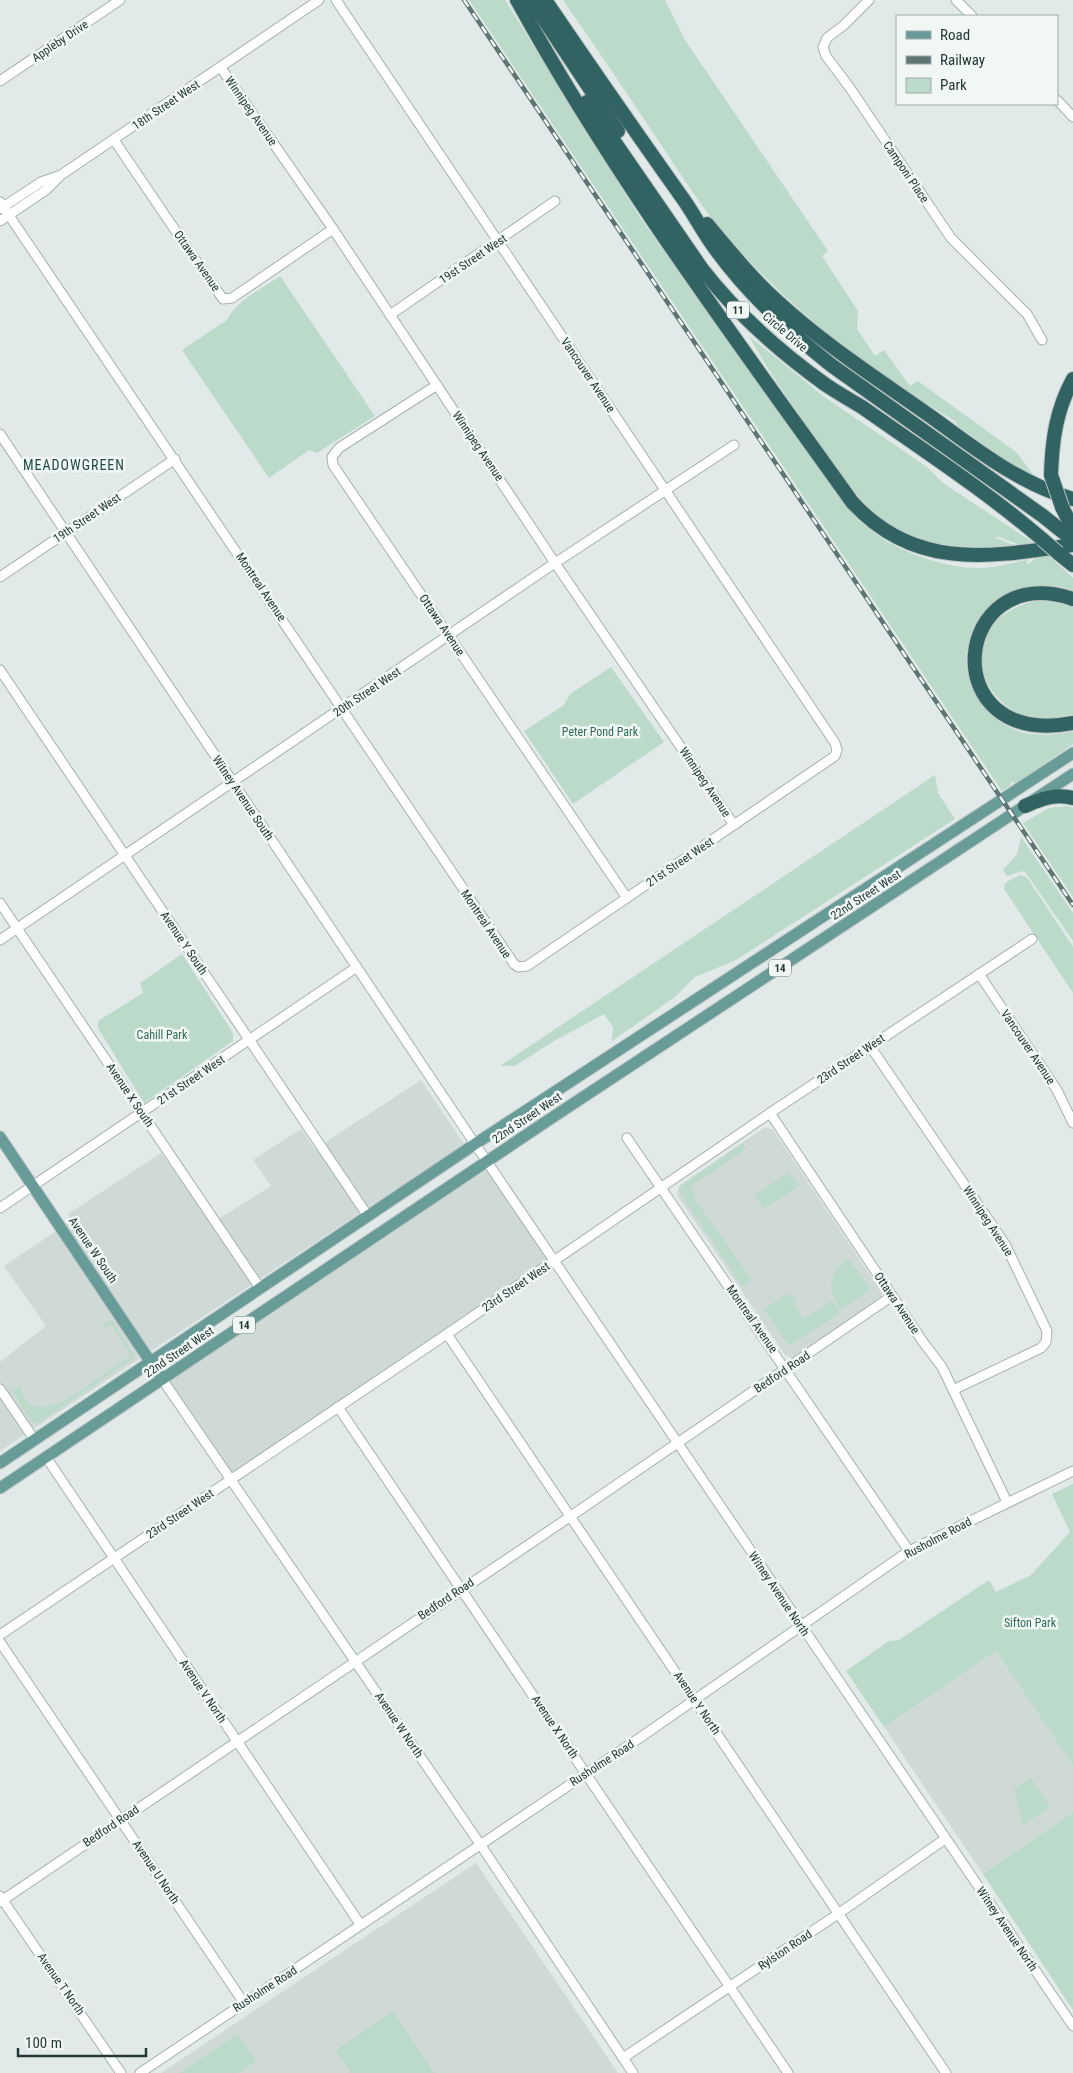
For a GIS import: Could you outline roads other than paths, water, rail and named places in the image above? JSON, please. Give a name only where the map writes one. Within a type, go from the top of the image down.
[{"type":"highway","name":"Circle Drive","points":[[517,0],[696,260],[741,314],[827,386],[948,467],[1022,522],[1073,565]]},
{"type":"highway","points":[[517,0],[549,58],[626,182],[696,284],[852,502],[863,514],[886,532],[928,550],[973,556],[990,556],[1071,537],[1068,503],[1052,475],[1052,448],[1063,396],[1073,379]]},
{"type":"highway","points":[[531,0],[633,154],[696,260]]},
{"type":"highway","name":"Circle Drive","points":[[546,0],[641,140],[692,210],[713,246],[729,268],[767,310],[798,338],[857,384],[1071,537]]},
{"type":"highway","points":[[692,210],[707,223],[747,271],[776,301],[823,340],[1003,467],[1068,503]]},
{"type":"highway","points":[[1073,599],[1040,593],[1020,596],[1011,600],[992,614],[984,624],[977,638],[974,653],[979,686],[987,700],[998,710],[1012,719],[1030,725],[1052,726],[1073,723]]},
{"type":"highway","points":[[1026,806],[1045,798],[1062,796],[1073,798]]},
{"type":"main road","name":"22nd Street West","points":[[0,1463],[475,1144],[1073,753]]},
{"type":"main road","name":"22nd Street West","points":[[0,1488],[487,1161],[1073,774]]},
{"type":"main road","name":"Avenue W South","points":[[0,1137],[162,1379]]},
{"type":"street","name":"Appleby Drive","points":[[0,81],[120,0]]},
{"type":"street","name":"18th Street West","points":[[61,175],[319,0]]},
{"type":"street","name":"Vancouver Avenue","points":[[336,0],[835,743],[837,750]]},
{"type":"street","name":"Camponi Place","points":[[869,0],[844,25],[827,38],[824,47],[826,56],[850,88],[951,238],[1027,314],[1042,340]]},
{"type":"street","points":[[956,0],[971,15]]},
{"type":"street","name":"Winnipeg Avenue","points":[[221,68],[333,229],[555,563],[734,825]]},
{"type":"street","points":[[1058,101],[1073,117]]},
{"type":"street","name":"Ottawa Avenue","points":[[114,140],[192,256],[223,298],[232,298],[333,229]]},
{"type":"street","points":[[1,206],[41,182],[61,175]]},
{"type":"street","points":[[0,222],[46,190],[61,175]]},
{"type":"street","name":"19st Street West","points":[[390,315],[555,201]]},
{"type":"street","name":"Montreal Avenue","points":[[1,206],[175,459],[508,956],[518,967]]},
{"type":"street","name":"Ottawa Avenue","points":[[437,385],[339,448],[332,456],[333,466],[627,898]]},
{"type":"street","name":"Witney Avenue South","points":[[0,434],[487,1161]]},
{"type":"street","name":"20th Street West","points":[[0,940],[234,783],[555,563],[734,444]]},
{"type":"street","name":"19th Street West","points":[[0,578],[175,459]]},
{"type":"street","name":"Avenue Y South","points":[[0,670],[368,1216]]},
{"type":"street","name":"21st Street West","points":[[518,967],[527,966],[627,898],[835,756],[837,750]]},
{"type":"street","name":"Avenue X South","points":[[0,903],[260,1288]]},
{"type":"street","name":"23rd Street West","points":[[0,1635],[448,1334],[770,1113],[1032,939]]},
{"type":"street","name":"21st Street West","points":[[0,1208],[357,967]]},
{"type":"street","name":"Vancouver Avenue","points":[[979,974],[1058,1090],[1073,1123]]},
{"type":"street","name":"Winnipeg Avenue","points":[[870,1046],[1006,1244],[1047,1330],[1046,1342],[1041,1348],[953,1390]]},
{"type":"street","name":"Ottawa Avenue","points":[[770,1113],[892,1296],[942,1367],[1007,1502]]},
{"type":"street","name":"Montreal Avenue","points":[[627,1138],[787,1369],[909,1551]]},
{"type":"street","name":"Witney Avenue North","points":[[487,1161],[945,1840],[1073,2026]]},
{"type":"street","name":"Bedford Road","points":[[1,1899],[572,1516],[892,1296]]},
{"type":"street","name":"Avenue Y North","points":[[448,1334],[946,2073]]},
{"type":"street","name":"Avenue W North","points":[[162,1379],[480,1844],[633,2073]]},
{"type":"street","points":[[0,1389],[34,1439]]},
{"type":"street","name":"Avenue X North","points":[[338,1407],[788,2073]]},
{"type":"street","name":"Avenue V North","points":[[46,1457],[360,1924]]},
{"type":"street","name":"Rusholme Road","points":[[140,2073],[696,1700],[909,1551],[1073,1471]]},
{"type":"street","name":"Avenue U North","points":[[0,1642],[244,2003]]},
{"type":"street","name":"Rylston Road","points":[[623,2058],[945,1840]]},
{"type":"street","name":"Avenue T North","points":[[1,1899],[121,2073]]},
{"type":"railway","points":[[464,0],[1073,905]]},
{"type":"district","name":"MEADOWGREEN","points":[[74,465]]},
{"type":"park label","name":"Peter Pond Park","points":[[600,732]]},
{"type":"park label","name":"Cahill Park","points":[[162,1035]]},
{"type":"park label","name":"Sifton Park","points":[[1030,1623]]}]
